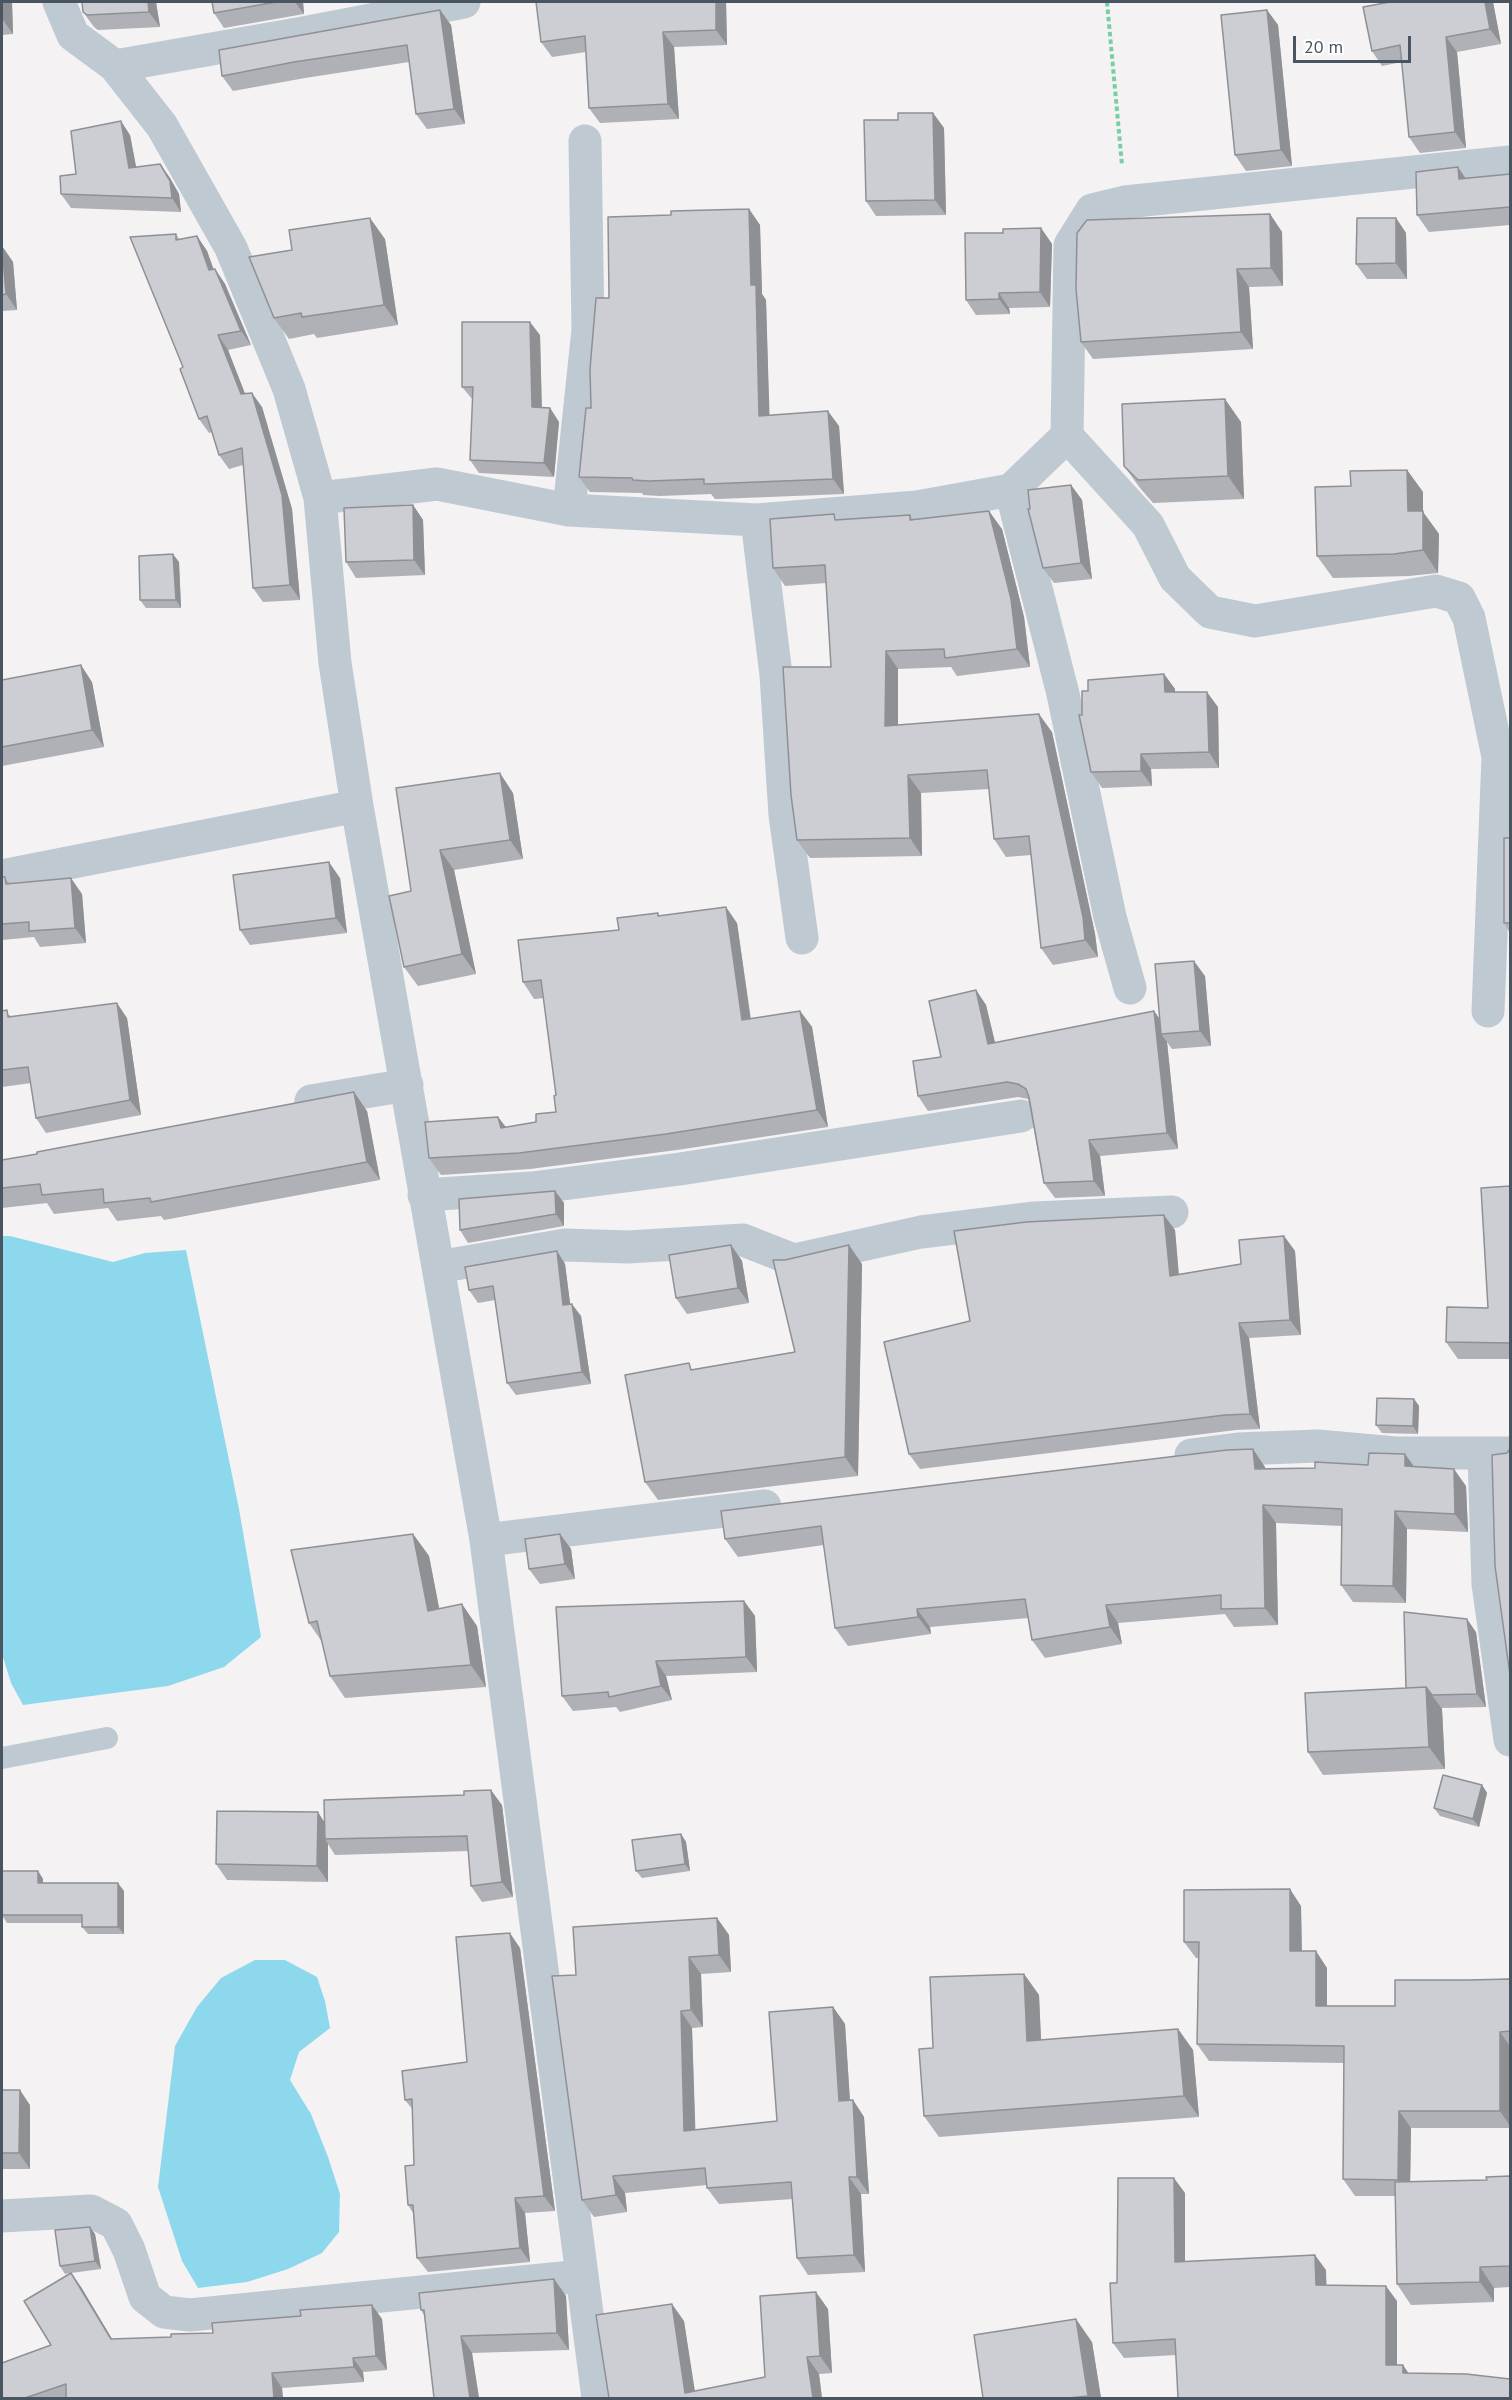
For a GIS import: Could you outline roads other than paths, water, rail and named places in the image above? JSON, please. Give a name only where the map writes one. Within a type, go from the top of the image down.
[{"type":"street","points":[[59,2],[72,35],[115,66],[162,126],[231,248],[290,389],[320,498],[335,663],[357,806],[486,1540],[598,2398]]},
{"type":"street","points":[[115,66],[464,2]]},
{"type":"street","points":[[569,510],[588,330],[585,141]]},
{"type":"street","points":[[1488,1011],[1497,757],[1469,618],[1459,598],[1436,591],[1255,621],[1210,612],[1175,578],[1148,525],[1067,436],[1070,244],[1092,210],[1125,201],[1510,162]]},
{"type":"street","points":[[320,498],[437,484],[569,510],[757,520],[917,507],[1011,490],[1067,436]]},
{"type":"street","points":[[1011,490],[1060,683],[1110,917],[1130,988]]},
{"type":"street","points":[[757,520],[776,675],[785,815],[802,938]]},
{"type":"street","points":[[2,876],[357,806]]},
{"type":"street","points":[[281,1107],[407,1085]]},
{"type":"street","points":[[424,1195],[532,1188],[680,1169],[1021,1116]]},
{"type":"street","points":[[438,1267],[565,1245],[628,1247],[743,1240],[794,1260],[921,1232],[1035,1218],[1172,1212]]},
{"type":"street","points":[[1156,1459],[1239,1449],[1318,1446],[1395,1453],[1497,1453],[1488,1584],[1510,1740]]},
{"type":"street","points":[[486,1540],[792,1503]]},
{"type":"street","points":[[2,2216],[91,2211],[116,2224],[129,2250],[146,2297],[164,2312],[190,2315],[582,2276]]},
{"type":"lane","points":[[2,1758],[107,1738]]},
{"type":"water","points":[[2,1236],[10,1236],[113,1262],[145,1253],[186,1250],[239,1509],[261,1637],[224,1667],[168,1686],[23,1705],[11,1683],[2,1654]]},
{"type":"water","points":[[255,1960],[285,1960],[317,1977],[325,2001],[330,2028],[299,2052],[290,2080],[311,2114],[340,2194],[339,2232],[322,2253],[288,2269],[247,2282],[198,2288],[182,2261],[158,2187],[175,2046],[197,2007],[221,1978]]}]
